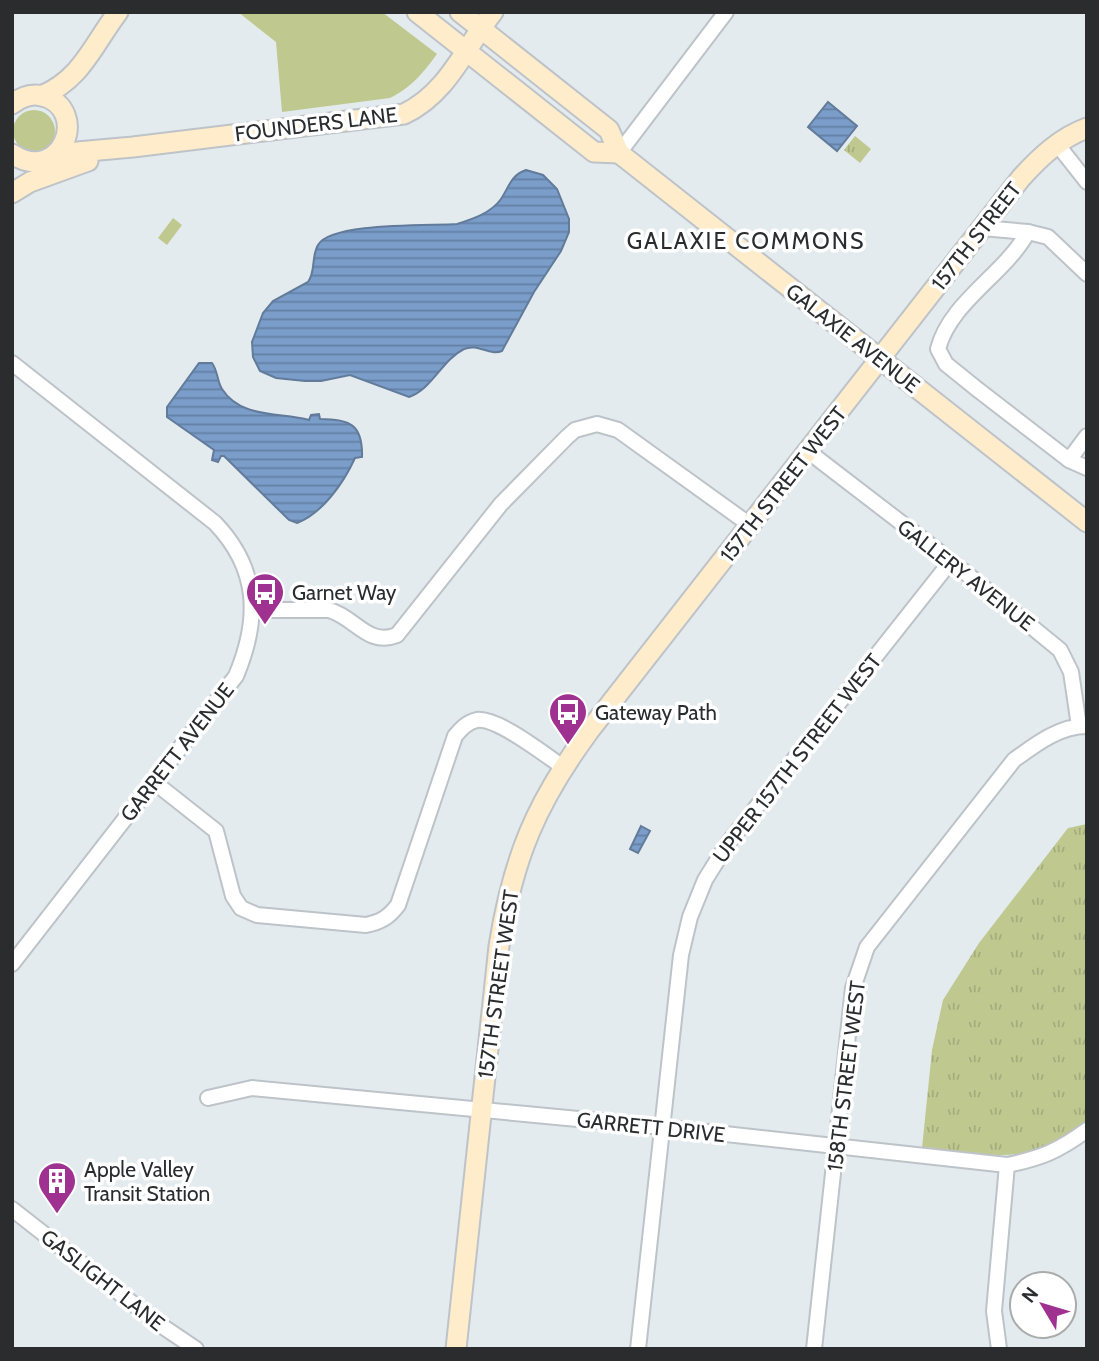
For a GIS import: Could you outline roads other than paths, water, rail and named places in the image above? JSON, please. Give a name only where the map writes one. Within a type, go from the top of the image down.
[{"type":"street","points":[[23,96],[53,91],[72,78],[118,12]]},
{"type":"street","name":"GALAXIE AVENUE","points":[[417,12],[594,152],[619,153]]},
{"type":"street","name":"GALAXIE AVENUE","points":[[460,12],[609,130],[619,153],[1085,519]]},
{"type":"street","name":"FOUNDERS LANE","points":[[47,158],[404,114],[419,107],[436,93],[493,12]]},
{"type":"street","points":[[619,153],[726,12]]},
{"type":"street","points":[[12,176],[23,167],[47,158],[62,146],[67,136],[65,115],[51,99],[23,96]]},
{"type":"street","name":"157TH STREET","points":[[880,359],[1038,159],[1057,144],[1087,128]]},
{"type":"street","points":[[1057,144],[1087,181]]},
{"type":"street","name":"FOUNDERS LANE","points":[[12,193],[30,182],[68,167],[133,147]]},
{"type":"street","points":[[12,154],[21,159],[47,158]]},
{"type":"street","points":[[982,228],[1028,232],[1048,237],[1087,274]]},
{"type":"street","points":[[1028,232],[1020,247],[980,287],[942,335],[938,349],[946,364],[1069,460],[1087,468]]},
{"type":"street","name":"157TH STREET WEST","points":[[456,1349],[499,946],[510,887],[530,829],[563,767],[880,359]]},
{"type":"street","name":"GARRETT AVENUE","points":[[12,362],[215,523],[231,541],[241,560],[249,582],[252,610],[249,642],[236,676],[12,964]]},
{"type":"street","points":[[252,610],[329,610],[339,612],[375,638],[397,635],[501,504],[575,430],[597,424],[618,430],[750,525]]},
{"type":"street","points":[[1069,460],[1087,436]]},
{"type":"street","name":"GALLERY AVENUE","points":[[808,452],[951,561],[1060,650],[1071,672],[1083,726]]},
{"type":"street","name":"UPPER 157TH STREET WEST","points":[[638,1349],[681,955],[690,917],[705,880],[728,843],[951,561]]},
{"type":"street","points":[[154,782],[216,831],[233,896],[241,908],[257,915],[366,925],[378,923],[390,916],[398,905],[455,736],[463,726],[474,720],[492,722],[563,767]]},
{"type":"street","name":"158TH STREET WEST","points":[[814,1349],[853,988],[867,947],[1014,760],[1044,737],[1083,726]]},
{"type":"street","name":"GARRETT DRIVE","points":[[208,1098],[252,1088],[662,1127],[1007,1165],[1037,1159],[1063,1148],[1087,1130]]},
{"type":"street","points":[[999,1349],[994,1311],[1007,1165]]},
{"type":"street","name":"GASLIGHT LANE","points":[[12,1209],[159,1324],[196,1349]]},
{"type":"water","points":[[828,102],[857,126],[837,151],[808,127]]},
{"type":"water","points":[[526,170],[543,175],[557,189],[569,219],[569,232],[561,251],[534,292],[502,351],[493,352],[474,347],[464,349],[449,360],[424,388],[409,397],[350,375],[321,381],[305,381],[276,378],[260,371],[253,357],[252,342],[263,313],[273,301],[308,282],[318,245],[327,238],[341,232],[361,229],[463,222],[492,208],[514,178]]},
{"type":"water","points":[[199,363],[212,363],[222,389],[230,399],[250,410],[309,420],[311,415],[319,414],[320,419],[346,422],[357,430],[362,457],[355,458],[339,486],[324,504],[307,518],[297,523],[289,520],[224,456],[221,456],[218,462],[212,460],[214,450],[167,417],[167,407]]},
{"type":"water","points":[[641,826],[650,831],[638,853],[630,849]]},
{"type":"place","name":"Garnet Way","points":[[265,626]]},
{"type":"place","name":"Gateway Path","points":[[568,746]]},
{"type":"place","name":"Apple Valley Transit Station","points":[[57,1215]]},
{"type":"district","name":"GALAXIE COMMONS","points":[[746,241]]}]
